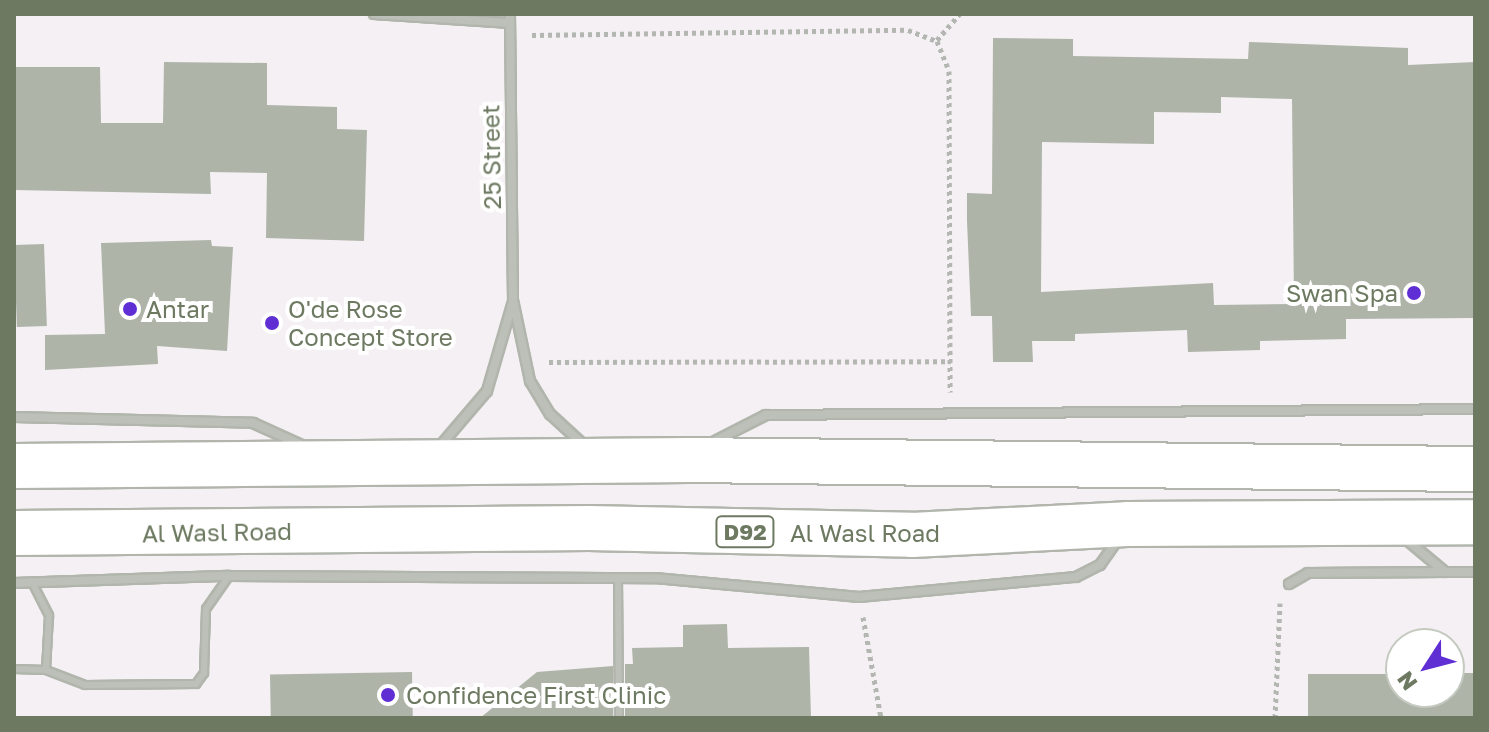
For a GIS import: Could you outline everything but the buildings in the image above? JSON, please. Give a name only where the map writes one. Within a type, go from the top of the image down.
[{"type":"main road","points":[[14,466],[688,460],[1475,469]]},
{"type":"main road","name":"Al Wasl Road","points":[[14,533],[589,528],[912,535],[1127,524],[1475,522]]},
{"type":"street","points":[[374,14],[510,19]]},
{"type":"street","name":"25 Street","points":[[510,19],[513,300],[524,362],[550,414],[604,461]]},
{"type":"street","name":"25 Street","points":[[420,463],[466,421],[487,391],[513,300]]},
{"type":"street","points":[[688,460],[737,425],[766,415],[1475,409]]},
{"type":"street","points":[[14,417],[253,423],[285,433],[329,463]]},
{"type":"street","points":[[1392,523],[1420,557],[1445,572]]},
{"type":"street","points":[[14,583],[229,576],[618,578],[859,597],[1076,577],[1106,558],[1127,524]]},
{"type":"street","points":[[1289,584],[1308,573],[1475,572]]},
{"type":"lane","points":[[14,669],[46,670],[85,685],[189,685],[204,673],[206,609],[229,576]]},
{"type":"lane","points":[[618,578],[619,718]]},
{"type":"lane","points":[[32,582],[49,616],[46,670]]},
{"type":"path","points":[[937,41],[960,14]]},
{"type":"path","points":[[510,35],[908,30],[937,41],[949,71],[950,413]]},
{"type":"path","points":[[524,362],[951,361]]},
{"type":"path","points":[[1275,718],[1276,625],[1289,584]]},
{"type":"path","points":[[859,597],[881,718]]},
{"type":"place","name":"Swan Spa","points":[[1414,293]]},
{"type":"place","name":"Antar","points":[[130,309]]},
{"type":"place","name":"O'de Rose Concept Store","points":[[272,323]]},
{"type":"place","name":"Confidence First Clinic","points":[[388,695]]}]
